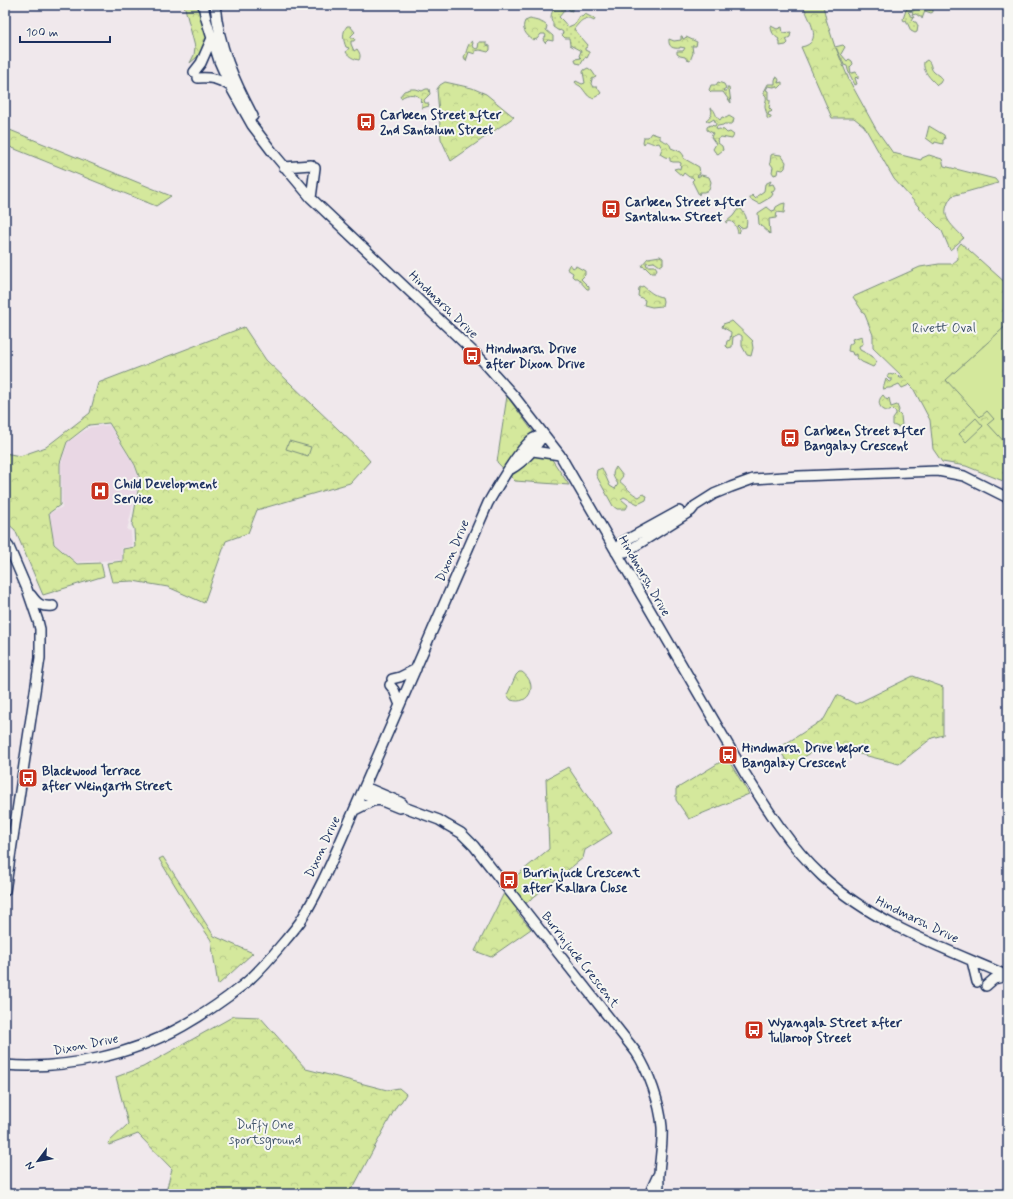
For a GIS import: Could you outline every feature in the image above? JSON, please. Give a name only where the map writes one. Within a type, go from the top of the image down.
[{"type":"main road","name":"Hindmarsh Drive","points":[[203,5],[219,61],[230,86],[252,125],[284,167],[312,198],[480,358],[514,396],[560,455],[750,782],[777,824],[803,856],[822,876],[844,894],[866,909],[890,923],[1007,976]]},
{"type":"main road","name":"Hindmarsh Drive","points":[[216,5],[218,24],[229,67],[240,93],[274,154]]},
{"type":"main road","points":[[212,38],[196,75],[210,77],[230,86]]},
{"type":"main road","points":[[284,167],[312,167],[312,198]]},
{"type":"main road","points":[[533,421],[530,448],[560,455]]},
{"type":"main road","name":"Dixon Drive","points":[[5,1065],[54,1065],[92,1059],[124,1051],[164,1036],[182,1027],[215,1006],[250,979],[279,948],[299,923],[318,890],[488,503],[508,470],[519,464],[530,448],[534,438],[544,435]]},
{"type":"main road","points":[[616,552],[626,552],[691,511],[695,506],[714,494],[754,479],[930,471],[964,476],[1008,498]]},
{"type":"main road","points":[[5,542],[9,547],[27,589],[40,629],[40,658],[5,891]]},
{"type":"main road","points":[[27,589],[36,603],[45,607],[54,606]]},
{"type":"main road","points":[[400,705],[391,682],[416,669]]},
{"type":"main road","points":[[354,810],[382,798],[371,772]]},
{"type":"main road","name":"Burrinjuck Crescent","points":[[363,790],[382,798],[398,808],[404,807],[427,816],[461,833],[474,846],[636,1052],[641,1059],[657,1098],[662,1127],[658,1175],[660,1189],[658,1194]]},
{"type":"main road","points":[[972,960],[977,982]]},
{"type":"main road","points":[[986,986],[994,980],[1007,976]]},
{"type":"main road","name":"Burrinjuck Crescent","points":[[650,1194],[658,1175]]},
{"type":"shaded area","points":[[109,425],[134,465],[139,481],[127,530],[131,531],[132,546],[121,548],[122,560],[76,562],[55,544],[53,536],[50,513],[62,507],[61,464],[68,442],[90,427]]},
{"type":"green space","points":[[183,5],[201,5],[210,46],[190,63],[194,55],[195,47]]},
{"type":"green space","points":[[557,5],[565,5],[564,11],[559,17],[568,27],[575,24],[580,16],[582,17],[585,14],[595,19],[594,21],[591,19],[582,20],[574,29],[588,45],[585,50],[589,52],[589,54],[587,58],[585,57],[581,64],[576,63],[575,59],[581,58],[579,56],[581,51],[570,45],[569,38],[565,38],[562,35],[563,32],[553,27],[551,14]]},
{"type":"green space","points":[[567,5],[572,7],[572,11],[569,10]]},
{"type":"green space","points":[[803,5],[823,5],[835,47],[843,45],[845,47],[841,54],[847,61],[849,59],[852,61],[853,64],[850,67],[851,73],[856,72],[858,75],[858,79],[856,77],[855,78],[857,84],[855,85],[847,66],[844,65],[836,48],[849,80],[876,129],[893,153],[921,160],[929,155],[942,159],[944,166],[995,179],[998,183],[952,196],[946,209],[946,214],[950,223],[964,238],[950,250],[942,231],[894,179],[864,126],[854,118],[832,118],[801,47],[808,45],[812,41],[813,35],[811,23]]},
{"type":"green space","points":[[911,5],[925,9],[930,7],[933,10],[931,13],[925,11],[922,19],[922,17],[916,14],[912,15],[913,11],[908,12],[910,16],[914,17],[912,20],[916,22],[918,26],[917,32],[915,33],[911,31],[906,20],[904,21],[903,19],[906,10]]},
{"type":"green space","points":[[530,19],[545,24],[547,26],[546,30],[553,36],[553,41],[548,40],[545,43],[543,40],[546,36],[545,34],[541,34],[537,39],[533,40],[528,36],[524,29],[524,24],[525,21]]},
{"type":"green space","points":[[347,26],[350,26],[355,32],[351,36],[351,38],[355,39],[354,41],[351,41],[351,44],[354,51],[357,49],[359,52],[359,60],[352,58],[346,52],[349,48],[346,47],[344,42],[344,31]]},
{"type":"green space","points":[[771,26],[777,29],[782,27],[783,33],[791,32],[790,37],[786,39],[788,43],[786,45],[780,46],[780,42],[778,41],[779,39],[773,34]]},
{"type":"green space","points":[[681,36],[683,39],[686,37],[697,42],[696,46],[692,46],[693,53],[690,61],[677,54],[677,51],[683,51],[685,48],[673,48],[669,44],[669,39],[674,41],[681,40]]},
{"type":"green space","points":[[472,41],[472,46],[476,49],[478,48],[479,42],[486,42],[486,45],[490,46],[490,50],[488,52],[480,50],[475,51],[475,54],[469,52],[466,61],[464,57],[469,44]]},
{"type":"green space","points":[[927,60],[933,71],[942,79],[937,85],[924,69],[924,62]]},
{"type":"green space","points":[[588,68],[596,77],[592,79],[591,84],[593,87],[597,87],[601,93],[593,98],[575,82],[576,81],[582,84],[585,83],[583,72]]},
{"type":"green space","points":[[776,77],[779,80],[778,83],[782,82],[782,85],[779,88],[776,86],[768,86],[766,90],[768,91],[768,99],[770,100],[769,108],[772,111],[769,112],[768,115],[771,116],[771,118],[769,119],[767,118],[765,108],[766,96],[764,91],[768,84],[775,84]]},
{"type":"green space","points":[[445,82],[472,88],[486,94],[514,117],[451,161],[441,139],[437,89]]},
{"type":"green space","points":[[718,82],[724,84],[726,88],[723,90],[724,91],[727,91],[727,88],[729,88],[731,103],[723,92],[711,92],[709,90],[711,85],[716,85]]},
{"type":"green space","points":[[411,89],[422,91],[429,89],[430,94],[424,100],[429,106],[422,108],[423,104],[420,101],[422,100],[415,95],[404,96],[401,98],[400,96],[404,91]]},
{"type":"green space","points":[[711,108],[720,120],[722,117],[726,118],[729,116],[734,119],[733,123],[731,124],[724,124],[716,127],[717,130],[724,130],[727,133],[730,132],[734,135],[732,139],[721,137],[717,140],[722,146],[723,150],[718,154],[713,149],[716,144],[711,137],[713,133],[707,130],[707,127],[710,125],[715,126],[716,124],[714,119],[709,122],[706,120],[711,115]]},
{"type":"green space","points":[[929,126],[944,135],[945,139],[943,140],[943,144],[935,142],[934,144],[926,138]]},
{"type":"green space","points":[[5,128],[171,196],[156,206],[5,145]]},
{"type":"green space","points":[[651,133],[660,136],[660,139],[668,143],[671,148],[681,152],[684,156],[683,158],[699,167],[700,174],[697,176],[698,177],[701,175],[709,177],[711,182],[709,190],[700,192],[699,195],[692,181],[694,179],[684,173],[682,176],[674,169],[680,169],[681,163],[670,161],[670,158],[660,154],[662,148],[659,143],[654,144],[646,141],[644,144],[644,137],[648,137]]},
{"type":"green space","points":[[771,155],[781,155],[786,162],[785,168],[783,170],[778,169],[777,174],[774,175],[772,172],[773,167],[770,163]]},
{"type":"green space","points":[[771,181],[769,185],[773,184],[775,188],[771,191],[773,194],[771,197],[759,204],[750,199],[752,195],[756,199],[757,196],[764,191],[765,184]]},
{"type":"green space","points":[[785,203],[784,213],[777,212],[776,218],[769,219],[770,234],[759,224],[758,213],[767,207],[772,211],[775,210],[776,207]]},
{"type":"green space","points":[[738,209],[741,209],[744,213],[747,222],[746,227],[741,228],[738,225],[737,226],[740,229],[738,233],[733,223],[730,221],[726,222]]},
{"type":"green space","name":"Rivett Oval","points":[[961,243],[1008,285],[1008,477],[1003,481],[966,466],[942,462],[933,449],[930,420],[913,388],[909,384],[902,388],[899,384],[883,389],[886,379],[889,382],[892,381],[892,379],[887,377],[889,374],[893,375],[895,373],[900,378],[904,378],[873,348],[873,335],[865,315],[853,297],[920,267],[939,264],[952,264],[958,259],[957,248]]},
{"type":"green space","points":[[660,256],[663,258],[663,264],[660,266],[654,262],[646,263],[647,266],[655,266],[657,269],[655,273],[651,273],[645,267],[641,266],[648,258]]},
{"type":"green space","points":[[570,264],[573,268],[576,266],[585,271],[585,275],[581,279],[589,287],[589,289],[587,289],[577,278],[572,276],[573,273],[567,269]]},
{"type":"green space","points":[[643,286],[654,294],[662,297],[662,306],[652,307],[644,305],[645,300],[638,296],[639,288]]},
{"type":"green space","points":[[732,321],[753,341],[751,356],[747,355],[742,346],[742,336],[739,334],[733,337],[732,347],[728,348],[726,346],[727,341],[730,340],[731,332],[722,327],[723,324]]},
{"type":"green space","points":[[1008,324],[1008,446],[988,424],[994,419],[987,411],[980,417],[946,380]]},
{"type":"green space","points":[[244,327],[266,360],[370,461],[350,483],[257,510],[248,533],[226,541],[204,603],[168,587],[133,581],[112,582],[107,563],[123,561],[123,549],[135,547],[134,529],[132,525],[140,479],[135,465],[109,423],[89,425],[67,442],[60,463],[60,505],[49,513],[54,544],[77,564],[101,563],[104,576],[43,595],[15,530],[5,521],[5,453],[20,456],[46,447],[90,413],[98,383]]},
{"type":"green space","points":[[862,336],[863,344],[859,346],[860,350],[872,356],[877,362],[873,367],[857,358],[857,354],[853,355],[852,352],[848,351],[849,345],[853,342],[852,339]]},
{"type":"green space","points":[[883,395],[887,400],[889,398],[891,407],[897,405],[899,410],[898,413],[901,416],[902,425],[898,427],[893,425],[893,419],[896,412],[892,409],[890,411],[884,410],[880,406],[879,401]]},
{"type":"green space","points":[[507,396],[569,485],[515,481],[497,462]]},
{"type":"green space","points":[[976,418],[983,426],[966,442],[959,434]]},
{"type":"green space","points":[[289,441],[311,447],[308,456],[286,449]]},
{"type":"green space","points":[[616,467],[623,476],[619,481],[639,497],[643,494],[647,496],[646,500],[638,504],[624,497],[621,499],[628,505],[626,509],[617,509],[613,506],[596,475],[597,470],[602,468],[610,486],[615,489],[618,484],[613,476]]},
{"type":"green space","points":[[519,672],[522,672],[530,682],[530,693],[523,700],[511,700],[507,695],[516,675]]},
{"type":"green space","points":[[913,676],[943,687],[943,735],[932,738],[899,764],[824,745],[789,766],[779,748],[824,719],[837,695],[856,704]]},
{"type":"green space","points":[[727,758],[749,794],[689,819],[676,800],[676,789]]},
{"type":"green space","points":[[568,767],[612,833],[585,850],[583,858],[516,911],[531,929],[491,957],[475,951],[510,881],[549,849],[546,779]]},
{"type":"green space","points":[[163,857],[214,936],[253,953],[218,985],[211,940],[187,905],[159,859]]},
{"type":"green space","name":"Duffy One sportsground","points":[[234,1016],[260,1017],[306,1069],[387,1090],[399,1088],[406,1094],[397,1105],[354,1186],[346,1194],[196,1194],[192,1191],[180,1194],[168,1194],[166,1191],[172,1169],[138,1134],[109,1145],[108,1143],[128,1124],[116,1077],[143,1067]]},
{"type":"place","name":"Carbeen Street after 2nd Santalum Street","points":[[366,122]]},
{"type":"place","name":"Carbeen Street after Santalum Street","points":[[611,209]]},
{"type":"place","name":"Hindmarsh Drive after Dixon Drive","points":[[472,356]]},
{"type":"place","name":"Carbeen Street after Bangalay Crescent","points":[[790,438]]},
{"type":"place","name":"Child Development Service","points":[[100,491]]},
{"type":"place","name":"Hindmarsh Drive before Bangalay Crescent","points":[[728,755]]},
{"type":"place","name":"Blackwood Terrace after Weingarth Street","points":[[28,778]]},
{"type":"place","name":"Burrinjuck Crescent after Kallara Close","points":[[509,880]]},
{"type":"place","name":"Wyangala Street after Tullaroop Street","points":[[754,1030]]}]
